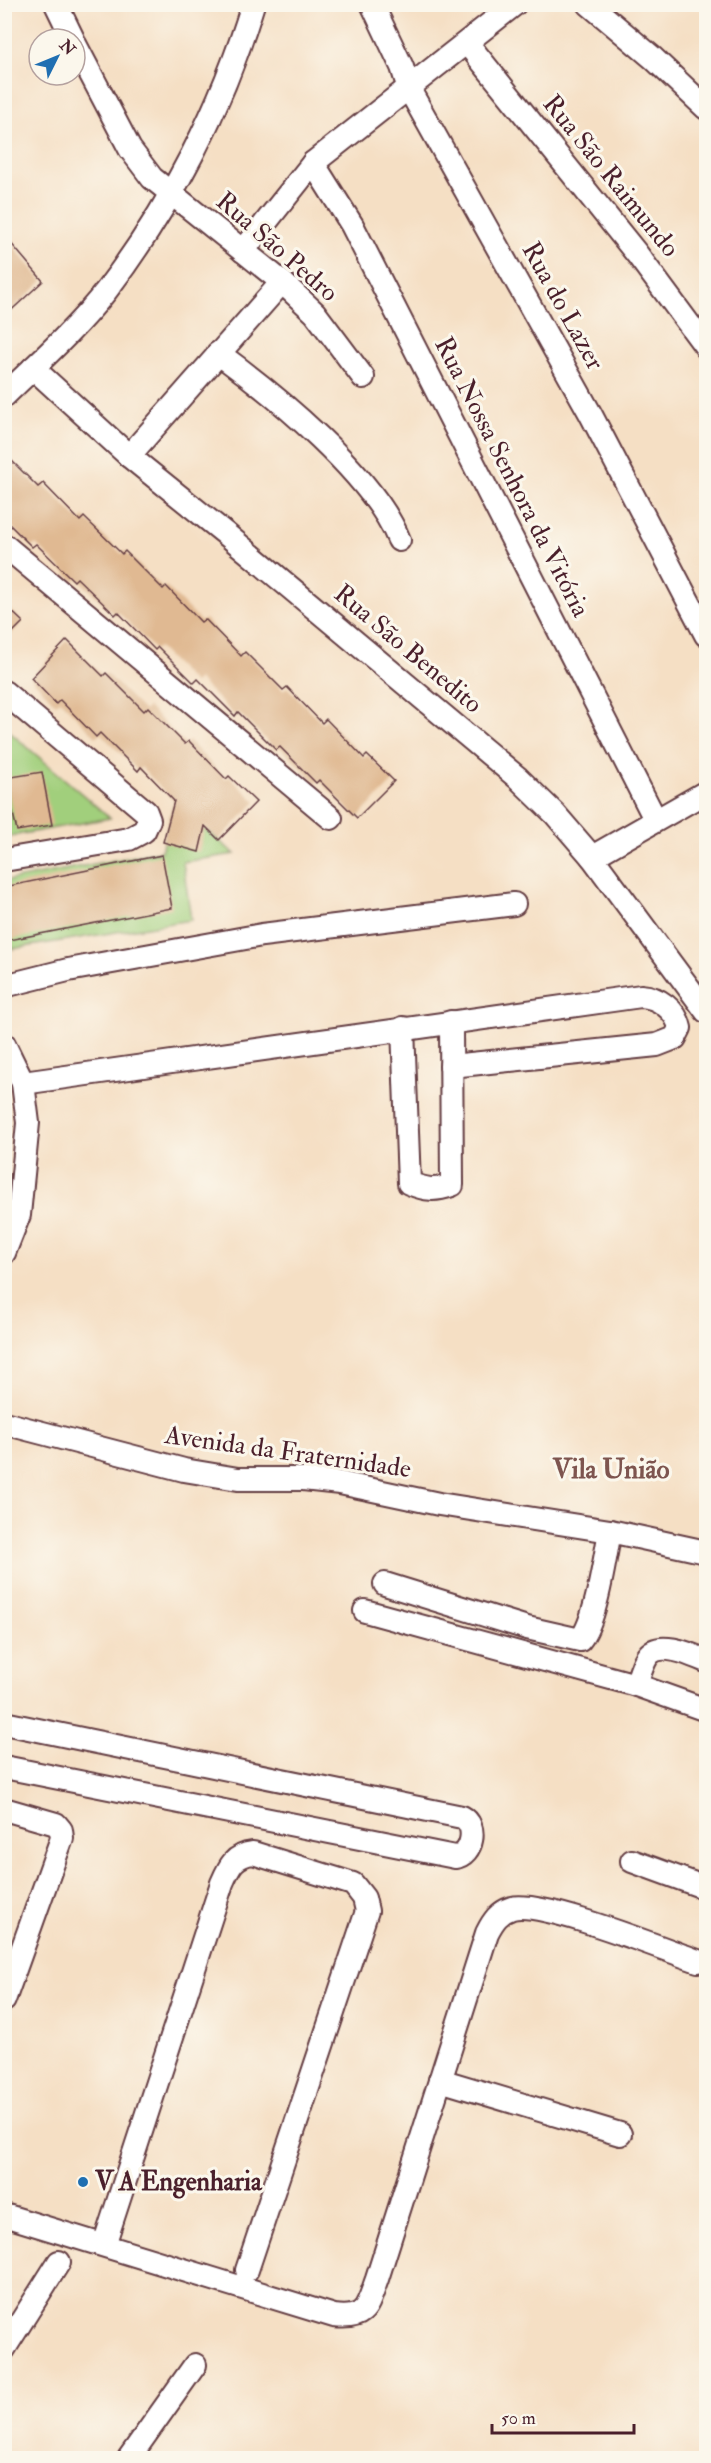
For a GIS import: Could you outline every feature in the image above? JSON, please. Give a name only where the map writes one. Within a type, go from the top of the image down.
[{"type":"street","points":[[56,4],[67,27]]},
{"type":"street","points":[[4,396],[76,325],[105,292],[171,194],[218,99],[253,4]]},
{"type":"street","name":"Rua do Lazer","points":[[372,4],[402,68],[409,89],[590,413],[706,635]]},
{"type":"street","points":[[243,251],[313,163],[515,4]]},
{"type":"street","points":[[589,4],[653,58],[706,108]]},
{"type":"street","name":"Rua São Raimundo","points":[[467,43],[644,262],[706,347]]},
{"type":"street","name":"Rua São Pedro","points":[[87,67],[130,149],[152,178],[282,282],[315,313],[363,377]]},
{"type":"street","name":"Rua Nossa Senhora da Vitória","points":[[313,163],[352,225],[655,819]]},
{"type":"street","points":[[129,456],[282,282]]},
{"type":"street","points":[[218,353],[249,376],[312,431],[342,461],[391,520],[399,540]]},
{"type":"street","name":"Rua São Benedito","points":[[33,368],[129,456],[518,778],[555,814],[591,857],[706,1011]]},
{"type":"street","points":[[4,545],[331,818]]},
{"type":"street","points":[[4,692],[146,812],[149,820],[144,831],[129,839],[4,860]]},
{"type":"street","points":[[591,857],[655,819],[705,796]]},
{"type":"street","points":[[4,986],[68,970],[262,935],[514,904]]},
{"type":"street","points":[[23,1083],[641,996],[651,996],[660,1001],[678,1019],[680,1028],[675,1038],[657,1045],[452,1066]]},
{"type":"street","points":[[403,1028],[409,1183],[425,1190],[438,1190],[452,1185],[451,1022]]},
{"type":"street","points":[[4,1044],[23,1083],[28,1123],[19,1215],[4,1253]]},
{"type":"street","name":"Avenida da Fraternidade","points":[[4,1423],[184,1470],[238,1479],[303,1479],[340,1483],[439,1504],[610,1531],[706,1552]]},
{"type":"street","points":[[385,1584],[527,1628],[580,1640],[586,1633],[591,1616],[610,1531]]},
{"type":"street","points":[[364,1611],[636,1685],[706,1710]]},
{"type":"street","points":[[636,1685],[646,1657],[651,1652],[662,1648],[706,1661]]},
{"type":"street","points":[[4,1723],[462,1817],[471,1824],[473,1829],[467,1851],[455,1857],[4,1767]]},
{"type":"street","points":[[4,1809],[56,1824],[62,1830],[62,1838],[4,2000]]},
{"type":"street","points":[[104,2245],[222,1883],[235,1860],[243,1854],[253,1853],[353,1884],[364,1898],[367,1911],[366,1920],[247,2270]]},
{"type":"street","points":[[632,1861],[706,1888]]},
{"type":"street","points":[[4,2215],[334,2316],[353,2318],[366,2309],[487,1933],[493,1921],[502,1912],[529,1906],[548,1910],[698,1961]]},
{"type":"street","points":[[440,2080],[620,2134]]},
{"type":"street","points":[[4,2349],[59,2262]]},
{"type":"street","points":[[129,2458],[195,2365]]},
{"type":"green space","points":[[5,728],[110,818],[5,837]]},
{"type":"green space","points":[[174,803],[235,854],[183,862],[191,920],[5,950],[5,881],[161,851]]},
{"type":"building","points":[[4,235],[43,281],[4,317]]},
{"type":"building","points":[[4,453],[38,487],[43,483],[80,521],[84,517],[122,554],[125,551],[163,589],[166,586],[201,622],[205,619],[241,656],[245,652],[283,690],[287,687],[322,723],[326,719],[364,758],[367,755],[394,781],[357,818],[319,780],[316,783],[280,747],[276,750],[238,712],[235,716],[198,679],[194,683],[158,647],[155,650],[118,612],[115,615],[77,578],[74,581],[36,544],[32,547],[9,524],[4,524]]},
{"type":"building","points":[[4,604],[23,622],[4,641]]},
{"type":"building","points":[[67,640],[103,676],[106,673],[144,711],[148,707],[185,744],[189,741],[226,779],[229,776],[256,802],[219,840],[205,826],[199,852],[163,842],[174,801],[141,767],[138,771],[100,733],[96,737],[60,700],[56,704],[31,678]]},
{"type":"building","points":[[42,772],[52,825],[17,831],[5,778]]},
{"type":"building","points":[[162,855],[172,908],[4,941],[4,887]]},
{"type":"place","name":"V A Engenharia","points":[[83,2182]]},
{"type":"district","name":"Vila União","points":[[611,1469]]}]
